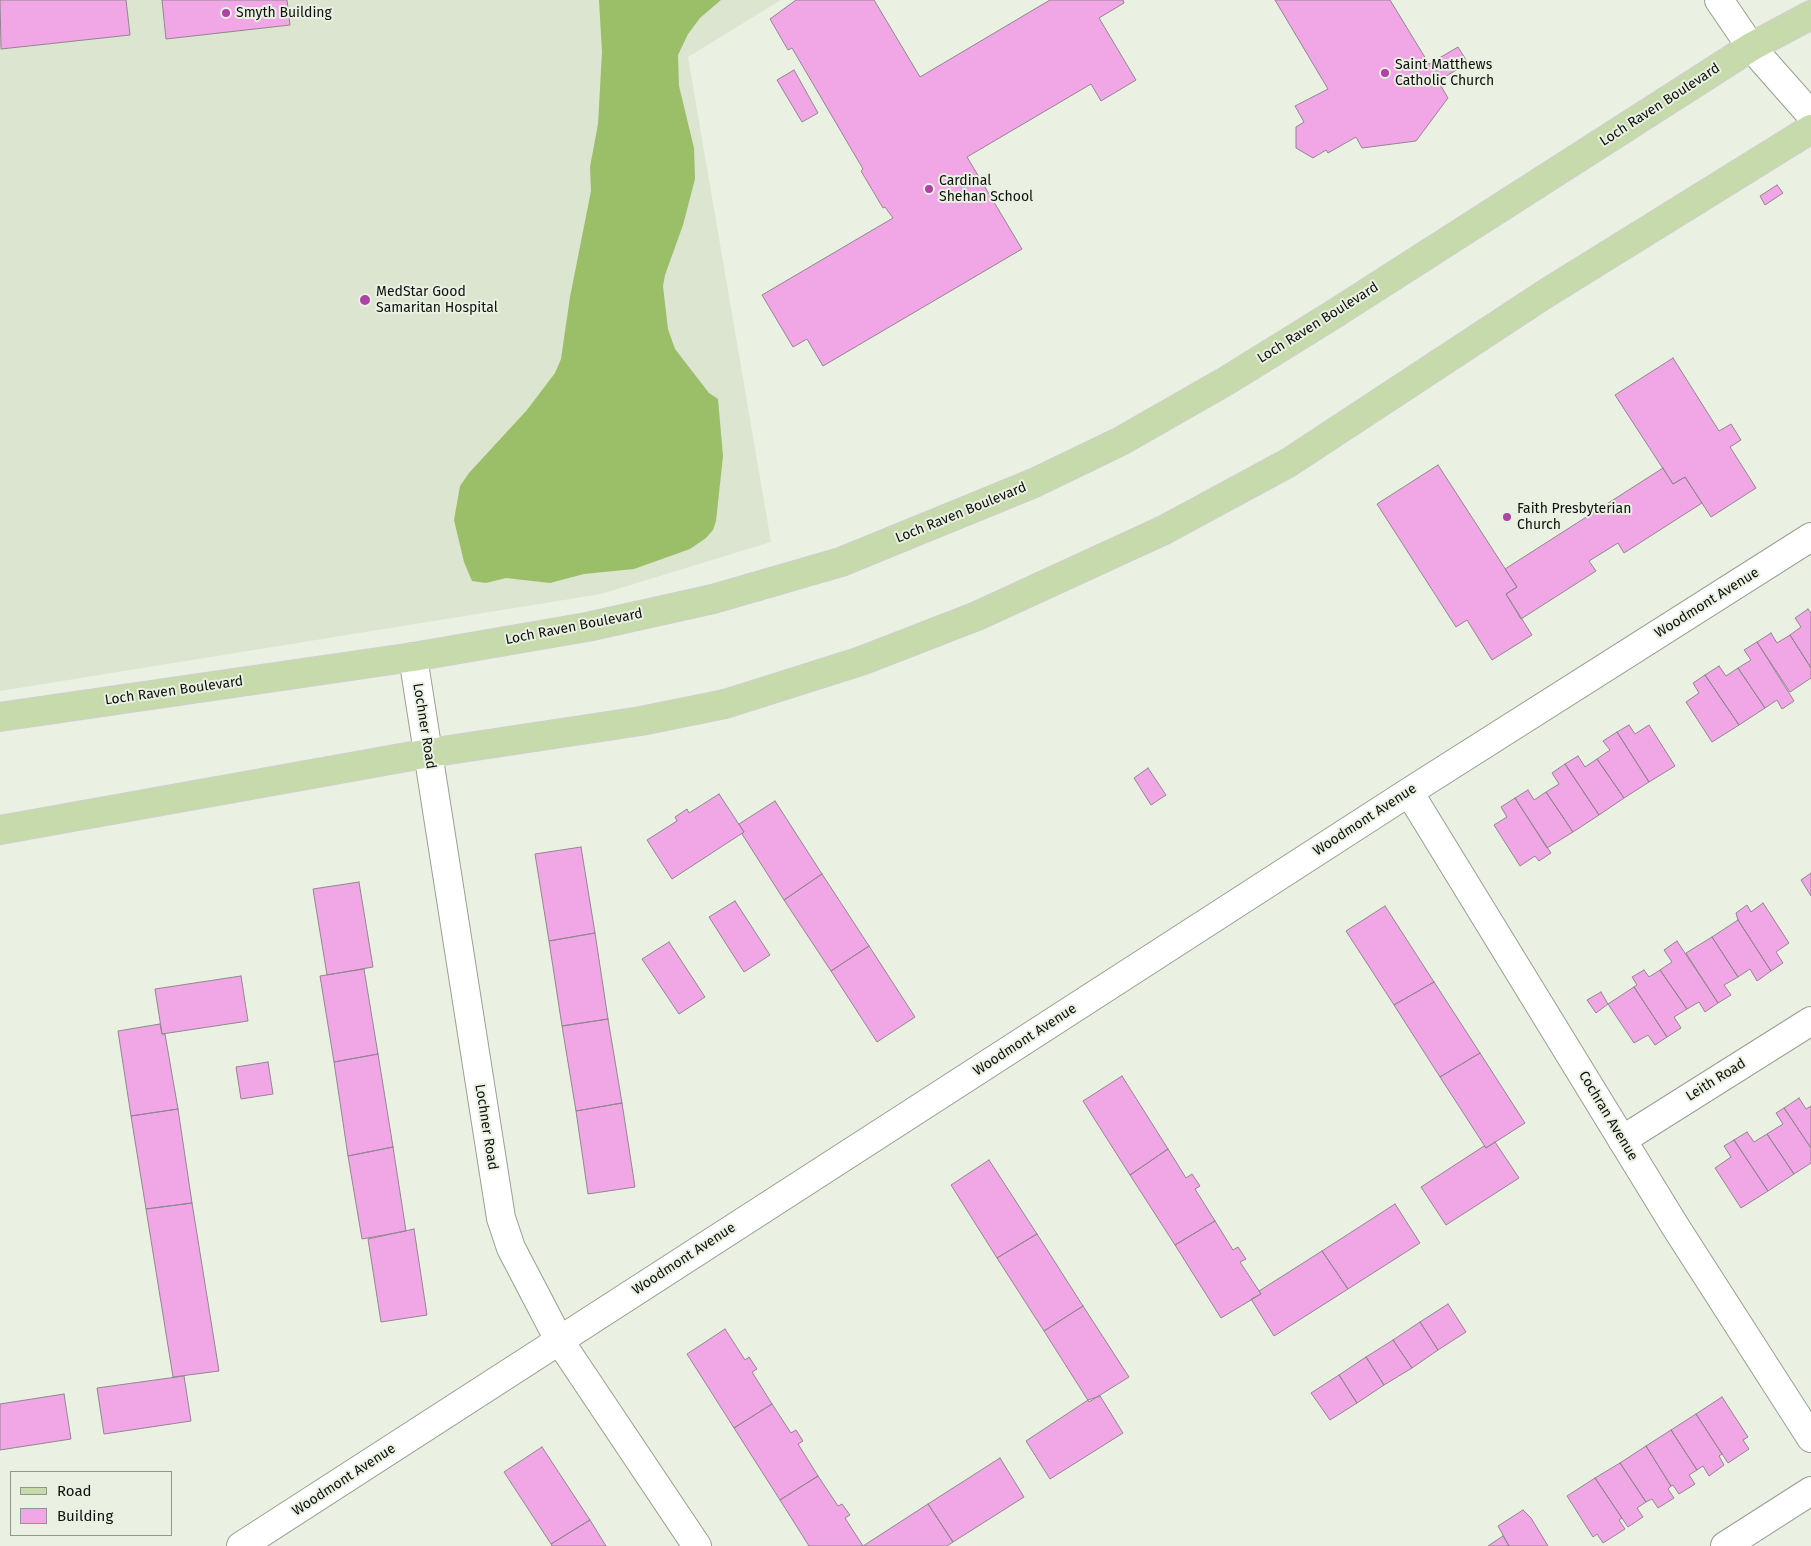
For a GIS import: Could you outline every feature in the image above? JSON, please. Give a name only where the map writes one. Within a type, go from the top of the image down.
[{"type":"main road","name":"Loch Raven Boulevard","points":[[0,717],[413,657],[587,626],[713,599],[841,562],[1034,483],[1121,441],[1226,381],[1454,238],[1751,47],[1811,15]]},
{"type":"main road","points":[[0,830],[429,753],[641,721],[725,704],[861,661],[977,616],[1068,576],[1164,530],[1288,463],[1546,294],[1811,129]]},
{"type":"street","points":[[1719,0],[1751,47],[1811,115]]},
{"type":"street","name":"Woodmont Avenue","points":[[241,1546],[1409,792],[1811,537]]},
{"type":"street","name":"Lochner Road","points":[[413,657],[501,1218],[511,1248],[559,1340],[697,1546]]},
{"type":"street","name":"Cochran Avenue","points":[[1409,792],[1622,1140],[1811,1438]]},
{"type":"street","name":"Leith Road","points":[[1622,1140],[1811,1020]]},
{"type":"street","points":[[1725,1546],[1811,1491]]},
{"type":"shaded area","name":"MedStar Good Samaritan Hospital","points":[[0,0],[781,0],[688,57],[771,542],[601,594],[0,691]]},
{"type":"green space","points":[[599,0],[721,0],[700,18],[688,34],[678,55],[679,86],[694,148],[695,179],[683,225],[665,275],[663,286],[668,329],[675,349],[709,393],[718,399],[723,456],[716,521],[713,530],[706,538],[690,549],[634,569],[584,574],[550,583],[506,578],[486,583],[472,581],[464,562],[454,520],[460,486],[469,473],[527,410],[555,373],[561,359],[570,297],[591,191],[590,167],[598,124],[602,52]]},
{"type":"building","points":[[0,0],[126,0],[130,35],[1,49]]},
{"type":"building","name":"Smyth Building","points":[[162,0],[287,0],[290,25],[166,39]]},
{"type":"building","name":"Cardinal Shehan School","points":[[796,0],[874,0],[920,77],[1050,0],[1123,0],[1124,3],[1099,18],[1136,80],[1101,101],[1091,84],[967,157],[1022,249],[823,366],[807,339],[793,347],[762,295],[893,218],[885,207],[883,208],[861,171],[863,169],[792,48],[788,50],[770,19]]},
{"type":"building","name":"Saint Matthews Catholic Church","points":[[1275,0],[1390,0],[1429,64],[1458,47],[1468,63],[1438,81],[1448,98],[1416,141],[1362,148],[1356,137],[1328,153],[1326,150],[1313,158],[1296,148],[1296,127],[1304,122],[1295,106],[1328,89]]},
{"type":"building","points":[[794,70],[818,113],[802,122],[777,80]]},
{"type":"building","points":[[1777,185],[1783,193],[1765,205],[1760,196]]},
{"type":"building","points":[[1673,358],[1719,431],[1731,424],[1741,440],[1730,447],[1756,488],[1711,517],[1685,477],[1673,484],[1615,395]]},
{"type":"building","points":[[1438,465],[1517,587],[1506,594],[1532,635],[1492,660],[1467,620],[1456,627],[1377,504]]},
{"type":"building","points":[[1663,468],[1673,484],[1685,477],[1702,503],[1624,553],[1618,543],[1589,561],[1596,571],[1521,619],[1506,594],[1517,587],[1505,569]]},
{"type":"building","points":[[1808,609],[1811,613],[1811,668],[1790,635],[1801,627],[1795,618]]},
{"type":"building","points":[[1771,633],[1777,643],[1790,635],[1811,668],[1811,678],[1790,692],[1757,642]]},
{"type":"building","points":[[1757,642],[1794,701],[1782,709],[1777,700],[1765,708],[1738,668],[1751,660],[1744,650]]},
{"type":"building","points":[[1719,666],[1726,676],[1738,668],[1765,708],[1739,725],[1705,675]]},
{"type":"building","points":[[1705,675],[1739,725],[1712,742],[1686,702],[1699,693],[1693,683]]},
{"type":"building","points":[[1629,725],[1635,734],[1649,725],[1675,766],[1649,782],[1617,732]]},
{"type":"building","points":[[1617,732],[1649,782],[1624,798],[1597,759],[1610,750],[1603,741]]},
{"type":"building","points":[[1578,756],[1585,767],[1597,759],[1624,798],[1599,815],[1565,764]]},
{"type":"building","points":[[1565,764],[1599,815],[1573,832],[1546,792],[1559,784],[1552,773]]},
{"type":"building","points":[[1148,768],[1166,795],[1151,805],[1134,778]]},
{"type":"building","points":[[1528,790],[1534,800],[1546,792],[1573,832],[1547,848],[1515,798]]},
{"type":"building","points":[[719,794],[744,832],[672,879],[647,840],[677,821],[675,817],[687,809],[689,813]]},
{"type":"building","points":[[1515,798],[1551,853],[1539,861],[1535,856],[1520,866],[1494,825],[1507,817],[1501,807]]},
{"type":"building","points":[[775,801],[822,874],[784,900],[742,834],[744,832],[739,824]]},
{"type":"building","points":[[581,847],[595,933],[549,941],[535,854]]},
{"type":"building","points":[[1811,873],[1811,896],[1801,880]]},
{"type":"building","points":[[822,874],[869,946],[831,971],[784,900]]},
{"type":"building","points":[[359,882],[373,967],[327,975],[313,889]]},
{"type":"building","points":[[735,901],[770,955],[744,972],[709,917]]},
{"type":"building","points":[[1763,903],[1789,943],[1776,952],[1783,963],[1771,971],[1738,920],[1736,913],[1747,905],[1751,912]]},
{"type":"building","points":[[1385,906],[1434,982],[1394,1005],[1346,931]]},
{"type":"building","points":[[1738,920],[1771,971],[1757,981],[1750,969],[1738,977],[1712,937]]},
{"type":"building","points":[[595,933],[608,1019],[562,1026],[549,941]]},
{"type":"building","points":[[1712,937],[1738,977],[1724,985],[1731,995],[1718,1003],[1686,953]]},
{"type":"building","points":[[1677,941],[1718,1003],[1705,1012],[1699,1002],[1687,1009],[1660,970],[1672,962],[1664,950]]},
{"type":"building","points":[[669,942],[705,997],[679,1014],[642,959]]},
{"type":"building","points":[[869,946],[915,1017],[877,1042],[831,971]]},
{"type":"building","points":[[364,969],[378,1054],[334,1062],[320,976]]},
{"type":"building","points":[[1644,970],[1649,977],[1660,970],[1687,1009],[1674,1017],[1681,1028],[1667,1037],[1634,987],[1637,985],[1632,977]]},
{"type":"building","points":[[241,976],[248,1021],[162,1034],[155,989]]},
{"type":"building","points":[[1434,982],[1480,1053],[1440,1077],[1394,1005]]},
{"type":"building","points":[[1634,987],[1667,1037],[1655,1045],[1648,1035],[1634,1043],[1608,1004]]},
{"type":"building","points":[[1601,992],[1608,1004],[1596,1013],[1587,1000]]},
{"type":"building","points":[[608,1019],[622,1103],[576,1111],[562,1026]]},
{"type":"building","points":[[160,1024],[162,1034],[165,1034],[178,1109],[131,1116],[118,1031]]},
{"type":"building","points":[[1480,1053],[1525,1123],[1486,1148],[1440,1077]]},
{"type":"building","points":[[378,1054],[393,1147],[348,1156],[334,1062]]},
{"type":"building","points":[[268,1062],[273,1094],[241,1099],[236,1067]]},
{"type":"building","points":[[1122,1076],[1168,1149],[1130,1175],[1083,1101]]},
{"type":"building","points":[[1799,1098],[1806,1109],[1811,1106],[1811,1148],[1784,1108]]},
{"type":"building","points":[[622,1103],[635,1187],[588,1194],[576,1111]]},
{"type":"building","points":[[1784,1108],[1811,1148],[1811,1163],[1794,1174],[1767,1134],[1783,1124],[1776,1113]]},
{"type":"building","points":[[178,1109],[192,1203],[146,1209],[131,1116]]},
{"type":"building","points":[[1747,1132],[1754,1142],[1767,1134],[1794,1174],[1768,1191],[1734,1140]]},
{"type":"building","points":[[1734,1140],[1768,1191],[1741,1208],[1715,1168],[1731,1157],[1724,1146]]},
{"type":"building","points":[[1495,1142],[1519,1178],[1446,1225],[1421,1187],[1484,1146],[1486,1148]]},
{"type":"building","points":[[393,1147],[406,1231],[362,1239],[348,1156]]},
{"type":"building","points":[[1168,1149],[1186,1178],[1192,1174],[1200,1186],[1195,1189],[1215,1221],[1175,1245],[1130,1175]]},
{"type":"building","points":[[989,1160],[1037,1234],[997,1258],[951,1185]]},
{"type":"building","points":[[192,1203],[219,1371],[173,1377],[146,1209]]},
{"type":"building","points":[[1395,1204],[1420,1243],[1348,1289],[1322,1251]]},
{"type":"building","points":[[1215,1221],[1233,1250],[1238,1247],[1246,1259],[1240,1262],[1261,1294],[1221,1318],[1175,1245]]},
{"type":"building","points":[[414,1229],[427,1315],[381,1322],[368,1239]]},
{"type":"building","points":[[1037,1234],[1083,1306],[1044,1331],[997,1258]]},
{"type":"building","points":[[1322,1251],[1348,1289],[1274,1336],[1251,1299],[1261,1294],[1259,1291]]},
{"type":"building","points":[[1448,1304],[1466,1332],[1438,1350],[1420,1322]]},
{"type":"building","points":[[1083,1306],[1129,1377],[1089,1402],[1044,1331]]},
{"type":"building","points":[[1420,1322],[1438,1350],[1412,1368],[1393,1340]]},
{"type":"building","points":[[725,1329],[745,1360],[749,1357],[757,1369],[752,1372],[772,1404],[734,1428],[687,1354]]},
{"type":"building","points":[[1393,1340],[1412,1368],[1384,1385],[1366,1357]]},
{"type":"building","points":[[1366,1357],[1384,1385],[1357,1403],[1339,1375]]},
{"type":"building","points":[[1339,1375],[1357,1403],[1330,1420],[1311,1393]]},
{"type":"building","points":[[184,1376],[191,1421],[104,1434],[97,1388]]},
{"type":"building","points":[[64,1394],[71,1439],[0,1450],[0,1404]]},
{"type":"building","points":[[1100,1396],[1123,1433],[1050,1479],[1026,1441],[1088,1400]]},
{"type":"building","points":[[1722,1397],[1748,1437],[1743,1440],[1749,1449],[1728,1463],[1696,1414]]},
{"type":"building","points":[[772,1404],[791,1433],[796,1430],[803,1441],[798,1444],[818,1476],[780,1500],[734,1428]]},
{"type":"building","points":[[1696,1414],[1722,1454],[1719,1456],[1724,1465],[1709,1476],[1703,1466],[1697,1470],[1671,1430]]},
{"type":"building","points":[[1671,1430],[1697,1470],[1689,1475],[1695,1484],[1679,1494],[1673,1485],[1671,1486],[1646,1446]]},
{"type":"building","points":[[1646,1446],[1671,1486],[1668,1489],[1674,1498],[1658,1508],[1652,1499],[1646,1502],[1620,1463]]},
{"type":"building","points":[[542,1447],[590,1520],[551,1544],[504,1472]]},
{"type":"building","points":[[1000,1458],[1024,1497],[953,1542],[928,1504]]},
{"type":"building","points":[[1620,1463],[1646,1502],[1637,1508],[1643,1517],[1628,1527],[1595,1478]]},
{"type":"building","points":[[818,1476],[838,1506],[842,1504],[850,1515],[845,1518],[863,1546],[809,1546],[780,1500]]},
{"type":"building","points":[[1595,1478],[1622,1518],[1619,1520],[1625,1529],[1603,1543],[1597,1534],[1593,1537],[1567,1496]]},
{"type":"building","points":[[928,1504],[953,1542],[947,1546],[863,1546]]},
{"type":"building","points":[[1523,1510],[1531,1518],[1548,1546],[1509,1546],[1498,1526]]},
{"type":"building","points":[[590,1520],[606,1546],[552,1546],[551,1544]]},
{"type":"building","points":[[1503,1536],[1509,1546],[1488,1546]]},
{"type":"place","name":"Smyth Building","points":[[226,13]]},
{"type":"place","name":"Saint Matthews Catholic Church","points":[[1385,73]]},
{"type":"place","name":"Cardinal Shehan School","points":[[929,189]]},
{"type":"place","name":"MedStar Good Samaritan Hospital","points":[[365,300]]},
{"type":"place","name":"Faith Presbyterian Church","points":[[1507,517]]}]
